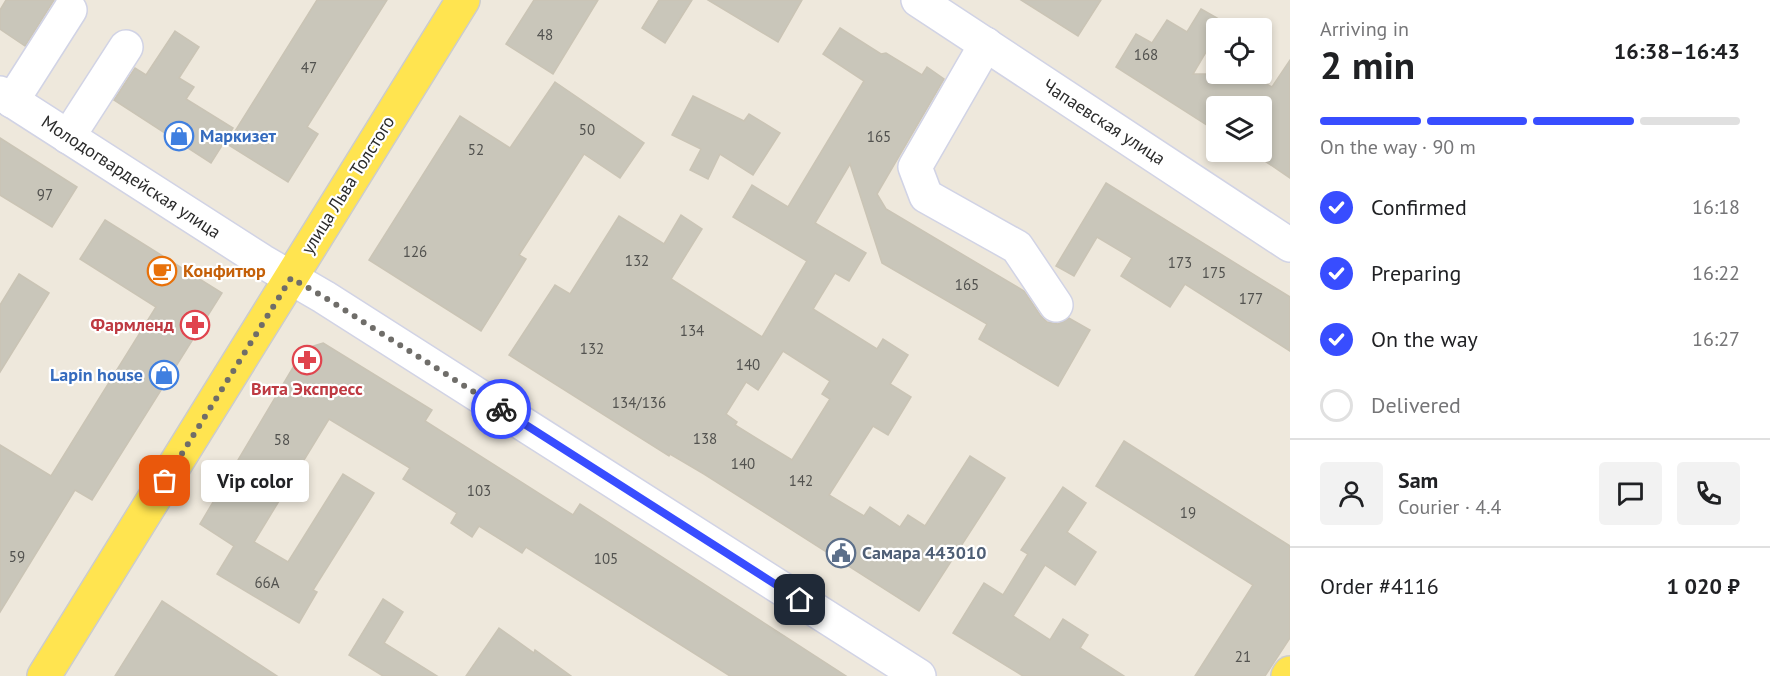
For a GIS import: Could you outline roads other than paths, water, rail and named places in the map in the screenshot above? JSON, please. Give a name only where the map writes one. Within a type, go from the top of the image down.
[{"type":"main road","name":"улица Льва Толстого","points":[[44,676],[463,0]]},
{"type":"street","name":"Чапаевская улица","points":[[918,0],[1289,243]]},
{"type":"street","points":[[6,97],[70,10]]},
{"type":"street","points":[[986,44],[915,167],[926,196],[1017,247],[1056,305]]},
{"type":"street","points":[[68,136],[126,46]]},
{"type":"street","name":"Молодогвардейская улица","points":[[6,97],[919,676]]},
{"type":"place","name":"Маркизет","points":[[179,136]]},
{"type":"place","name":"Конфитюр","points":[[162,271]]},
{"type":"place","name":"Фармленд","points":[[195,325]]},
{"type":"place","name":"Вита Экспресс","points":[[307,360]]},
{"type":"place","name":"Lapin house","points":[[164,375]]},
{"type":"place","name":"Vip color","points":[[165,481]]},
{"type":"place","name":"Самара 443010","points":[[841,553]]}]
